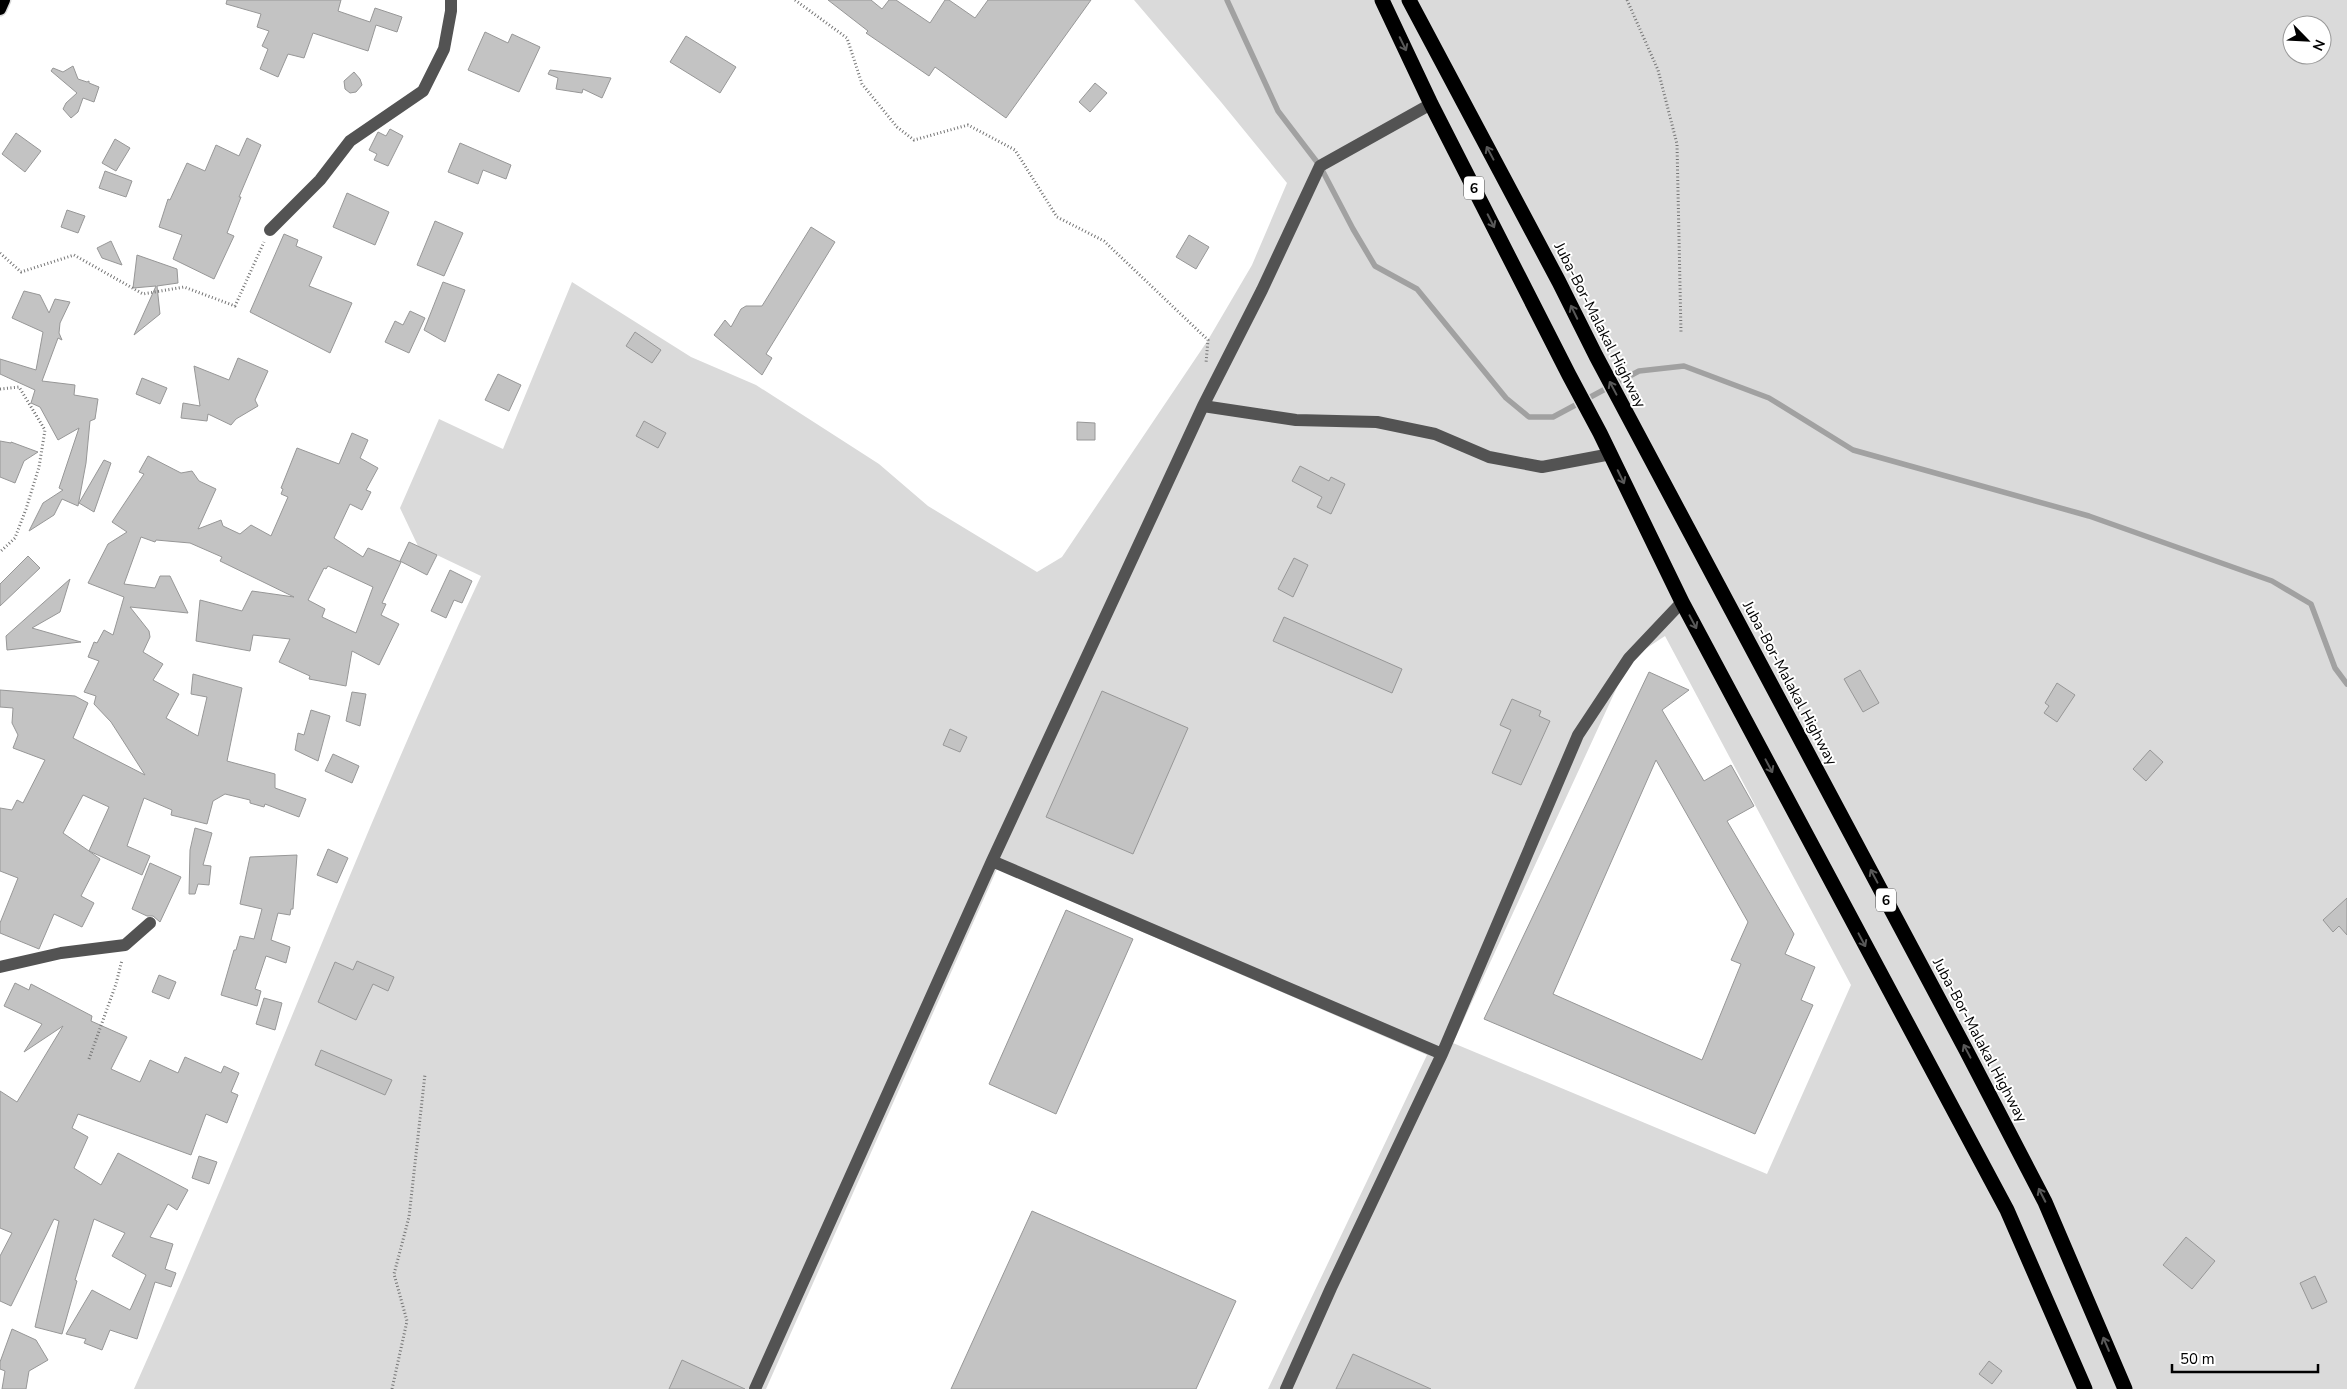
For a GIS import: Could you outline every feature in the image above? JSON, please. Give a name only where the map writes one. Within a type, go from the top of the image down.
[{"type":"highway","name":"6","points":[[1382,0],[1431,104],[1600,433],[1682,602],[2007,1210],[2085,1389]]},
{"type":"highway","name":"Juba-Bor-Malakal Highway","points":[[1409,0],[2045,1202],[2125,1389]]},
{"type":"main road","points":[[0,9],[4,0]]},
{"type":"street","points":[[270,230],[320,180],[350,141],[423,91],[444,49],[451,11],[450,0]]},
{"type":"street","points":[[755,1389],[992,862],[1202,406],[1262,290],[1320,166],[1431,104]]},
{"type":"street","points":[[1202,406],[1296,420],[1377,422],[1436,434],[1489,457],[1542,467],[1610,454]]},
{"type":"street","points":[[1286,1389],[1331,1288],[1442,1054],[1578,734],[1629,658],[1682,602]]},
{"type":"street","points":[[992,862],[1442,1054]]},
{"type":"street","points":[[0,967],[61,953],[125,945],[150,923]]},
{"type":"path","points":[[794,0],[847,38],[862,84],[897,127],[914,140],[968,125],[1015,150],[1057,217],[1104,241],[1208,340],[1206,368]]},
{"type":"path","points":[[1627,0],[1658,70],[1677,144],[1681,333]]},
{"type":"path","points":[[0,253],[21,272],[74,255],[143,294],[184,287],[235,306],[270,230]]},
{"type":"path","points":[[0,389],[19,387],[44,430],[39,468],[26,509],[14,538],[0,552]]},
{"type":"path","points":[[88,1059],[116,984],[125,945]]},
{"type":"path","points":[[392,1389],[407,1321],[394,1274],[410,1217],[425,1074]]},
{"type":"shaded area","points":[[1134,0],[2347,0],[2347,1389],[1268,1389],[1427,1055],[997,869],[766,1389],[134,1389],[222,1186],[391,778],[481,576],[418,546],[400,508],[439,419],[503,449],[572,282],[691,357],[756,385],[879,464],[928,506],[1037,572],[1062,557],[1208,340],[1252,265],[1287,183]],"holes":[[[1665,636],[1851,985],[1767,1174],[1453,1043],[1630,659]]]},
{"type":"building","points":[[227,0],[341,0],[338,11],[370,22],[375,8],[402,17],[397,32],[376,25],[368,51],[313,33],[304,58],[288,54],[278,77],[260,69],[268,49],[262,46],[269,31],[257,27],[261,14],[226,4]]},
{"type":"building","points":[[828,0],[871,0],[882,9],[889,0],[896,0],[930,23],[945,0],[949,0],[975,18],[988,0],[1091,0],[1006,118],[935,67],[929,76],[866,33],[868,31]]},
{"type":"building","points":[[485,32],[508,43],[512,34],[540,47],[519,92],[468,70]]},
{"type":"building","points":[[686,36],[736,67],[720,93],[670,62]]},
{"type":"building","points":[[73,66],[78,79],[89,81],[89,83],[99,87],[94,102],[83,98],[78,112],[71,118],[63,109],[66,103],[77,93],[51,71],[53,68],[63,72]]},
{"type":"building","points":[[550,70],[611,78],[602,98],[583,89],[582,93],[556,89],[558,78],[548,74]]},
{"type":"building","points":[[354,72],[362,85],[356,92],[350,93],[345,89],[344,81]]},
{"type":"building","points":[[1095,83],[1107,93],[1090,112],[1079,102]]},
{"type":"building","points":[[390,129],[403,136],[388,166],[374,160],[377,154],[369,150],[378,132],[386,136]]},
{"type":"building","points":[[16,133],[41,151],[25,172],[2,154]]},
{"type":"building","points":[[247,138],[261,145],[239,197],[241,197],[227,233],[234,236],[214,279],[173,259],[182,235],[159,227],[168,199],[170,200],[187,163],[205,171],[216,145],[239,156]]},
{"type":"building","points":[[115,139],[130,148],[116,171],[102,163]]},
{"type":"building","points":[[460,143],[511,165],[506,179],[483,170],[478,184],[448,172]]},
{"type":"building","points":[[105,171],[132,181],[126,197],[99,188]]},
{"type":"building","points":[[347,193],[389,212],[375,245],[333,227]]},
{"type":"building","points":[[67,210],[85,216],[78,233],[61,227]]},
{"type":"building","points":[[435,221],[463,233],[444,276],[417,265]]},
{"type":"building","points":[[811,227],[835,242],[766,354],[772,358],[762,375],[714,335],[725,320],[731,327],[741,309],[746,306],[762,306]]},
{"type":"building","points":[[284,234],[298,240],[296,246],[322,257],[309,286],[352,303],[330,353],[250,312]]},
{"type":"building","points":[[1189,235],[1209,247],[1196,269],[1176,257]]},
{"type":"building","points":[[111,241],[122,265],[102,258],[97,248]]},
{"type":"building","points":[[137,255],[177,269],[178,283],[157,286],[160,314],[134,335],[156,286],[133,288]]},
{"type":"building","points":[[443,282],[465,290],[445,342],[424,330]]},
{"type":"building","points":[[24,291],[40,295],[49,313],[55,299],[70,302],[60,323],[59,333],[62,340],[58,338],[42,381],[75,385],[74,395],[98,399],[95,419],[90,421],[86,463],[78,506],[62,499],[54,515],[29,531],[43,503],[63,490],[59,488],[79,428],[58,440],[40,407],[31,403],[35,390],[0,374],[0,359],[36,370],[43,332],[12,318]]},
{"type":"building","points":[[410,311],[425,318],[409,353],[385,342],[395,321],[403,325]]},
{"type":"building","points":[[635,332],[661,350],[652,363],[626,346]]},
{"type":"building","points":[[238,358],[268,371],[255,400],[258,406],[236,419],[231,425],[208,414],[207,421],[181,418],[183,403],[200,406],[194,366],[229,380]]},
{"type":"building","points":[[498,374],[521,385],[509,411],[485,400]]},
{"type":"building","points":[[142,378],[167,388],[160,404],[136,394]]},
{"type":"building","points":[[644,421],[666,433],[658,448],[636,436]]},
{"type":"building","points":[[1077,422],[1095,423],[1095,440],[1077,440]]},
{"type":"building","points":[[352,433],[368,440],[360,458],[378,468],[366,490],[371,492],[362,510],[350,504],[334,538],[363,557],[368,548],[401,562],[382,603],[386,604],[381,615],[399,624],[379,665],[352,651],[346,686],[309,679],[310,676],[279,662],[290,639],[253,635],[250,651],[196,641],[200,600],[242,611],[252,591],[294,597],[220,561],[222,557],[190,543],[156,540],[155,542],[141,537],[124,584],[155,588],[160,576],[170,576],[188,613],[130,607],[149,631],[150,637],[143,652],[163,664],[153,680],[179,694],[166,718],[198,736],[207,697],[191,694],[193,674],[242,688],[227,761],[275,774],[275,788],[306,799],[299,817],[265,804],[264,807],[250,803],[250,800],[225,794],[213,801],[207,824],[171,815],[172,810],[144,798],[127,846],[150,856],[142,875],[89,851],[100,859],[81,896],[94,903],[82,927],[54,914],[39,949],[0,933],[0,923],[18,878],[0,871],[0,808],[12,810],[17,800],[23,803],[45,760],[13,748],[18,735],[12,723],[13,708],[0,707],[0,690],[75,696],[88,703],[73,738],[145,775],[111,722],[94,704],[96,696],[84,692],[99,661],[88,657],[94,642],[97,643],[104,630],[113,635],[124,597],[88,583],[108,544],[127,532],[112,522],[144,474],[139,472],[148,456],[181,473],[192,471],[199,481],[216,489],[198,529],[221,520],[223,526],[240,534],[251,525],[271,536],[288,497],[281,494],[283,489],[281,488],[297,448],[339,464]],"holes":[[[328,566],[373,587],[356,633],[322,617],[325,609],[308,600],[324,568],[326,569]],[[83,795],[109,807],[89,851],[63,833]]]},
{"type":"building","points":[[0,441],[11,442],[38,452],[24,461],[15,483],[0,477]]},
{"type":"building","points":[[104,460],[111,463],[94,512],[79,503]]},
{"type":"building","points":[[1300,466],[1329,481],[1331,477],[1345,484],[1331,514],[1317,507],[1322,497],[1292,481]]},
{"type":"building","points":[[409,542],[437,555],[427,575],[400,561]]},
{"type":"building","points":[[28,556],[40,568],[0,606],[0,584]]},
{"type":"building","points":[[1294,558],[1308,565],[1293,597],[1278,589]]},
{"type":"building","points":[[450,570],[472,581],[462,603],[454,600],[446,618],[431,611]]},
{"type":"building","points":[[70,579],[60,612],[32,628],[81,642],[7,650],[6,636]]},
{"type":"building","points":[[1284,617],[1402,669],[1392,693],[1273,641]]},
{"type":"building","points":[[1860,670],[1879,703],[1863,712],[1844,679]]},
{"type":"building","points":[[1649,672],[1689,690],[1662,710],[1704,781],[1731,765],[1754,806],[1727,821],[1794,934],[1785,954],[1815,967],[1801,1000],[1813,1005],[1755,1134],[1484,1019]],"holes":[[[1656,760],[1748,922],[1731,960],[1741,964],[1702,1060],[1553,994]]]},
{"type":"building","points":[[2057,683],[2075,695],[2057,722],[2044,713],[2049,706],[2045,703]]},
{"type":"building","points":[[1102,691],[1188,728],[1133,854],[1046,817]]},
{"type":"building","points":[[352,692],[366,694],[360,726],[346,721]]},
{"type":"building","points":[[1512,699],[1541,711],[1539,716],[1550,721],[1521,785],[1492,773],[1511,730],[1500,725]]},
{"type":"building","points":[[311,710],[330,716],[318,761],[295,750],[298,733],[304,735]]},
{"type":"building","points":[[950,729],[967,737],[960,752],[943,745]]},
{"type":"building","points":[[2150,750],[2163,762],[2146,781],[2133,769]]},
{"type":"building","points":[[333,754],[359,766],[352,783],[325,771]]},
{"type":"building","points":[[195,828],[212,833],[203,865],[211,866],[209,885],[198,884],[195,894],[189,894],[190,850]]},
{"type":"building","points":[[328,849],[348,858],[337,883],[317,875]]},
{"type":"building","points":[[297,855],[293,909],[291,909],[290,915],[278,913],[271,940],[290,947],[286,963],[266,956],[255,989],[261,991],[257,1006],[221,995],[240,936],[254,939],[262,909],[240,904],[250,857]]},
{"type":"building","points":[[150,863],[181,877],[160,922],[153,916],[147,916],[132,909]]},
{"type":"building","points":[[2347,898],[2347,935],[2339,926],[2333,932],[2323,920]]},
{"type":"building","points":[[1066,910],[1133,939],[1056,1114],[989,1084]]},
{"type":"building","points":[[357,961],[394,977],[388,991],[373,984],[356,1020],[318,1002],[335,962],[353,970]]},
{"type":"building","points":[[159,975],[176,982],[169,999],[152,992]]},
{"type":"building","points":[[15,983],[29,990],[31,984],[92,1016],[91,1021],[127,1037],[111,1069],[140,1082],[150,1060],[178,1073],[185,1057],[221,1073],[224,1066],[239,1073],[231,1092],[238,1095],[227,1123],[206,1114],[191,1155],[78,1114],[72,1128],[88,1137],[74,1168],[101,1185],[118,1153],[188,1190],[177,1210],[168,1204],[150,1237],[173,1244],[165,1269],[176,1273],[171,1287],[155,1282],[137,1339],[110,1330],[102,1350],[84,1343],[86,1339],[66,1334],[92,1290],[130,1310],[146,1275],[112,1256],[125,1233],[94,1219],[75,1280],[77,1281],[62,1334],[35,1327],[59,1221],[54,1219],[11,1306],[0,1301],[0,1256],[12,1233],[0,1228],[0,1091],[17,1102],[63,1026],[24,1052],[42,1024],[4,1006]]},
{"type":"building","points":[[264,998],[282,1003],[275,1030],[256,1024]]},
{"type":"building","points":[[321,1050],[392,1080],[385,1095],[315,1065]]},
{"type":"building","points":[[199,1156],[217,1162],[209,1184],[192,1178]]},
{"type":"building","points":[[1032,1211],[1236,1301],[1196,1389],[951,1389]]},
{"type":"building","points":[[2186,1237],[2215,1261],[2192,1289],[2163,1265]]},
{"type":"building","points":[[2315,1276],[2327,1302],[2312,1309],[2300,1283]]},
{"type":"building","points":[[12,1329],[36,1340],[48,1360],[29,1371],[26,1389],[2,1389],[5,1371],[0,1369],[0,1362]]},
{"type":"building","points":[[1353,1354],[1431,1389],[1336,1389]]},
{"type":"building","points":[[682,1360],[745,1389],[669,1389]]},
{"type":"building","points":[[1989,1361],[2002,1371],[1992,1384],[1979,1374]]},
{"type":"waterway","points":[[1227,0],[1278,111],[1320,166],[1375,266],[1417,289],[1506,398],[1529,417],[1553,417],[1639,371],[1684,366],[1769,398],[1853,450],[2089,516],[2272,581],[2311,604],[2335,668],[2347,684]]}]
